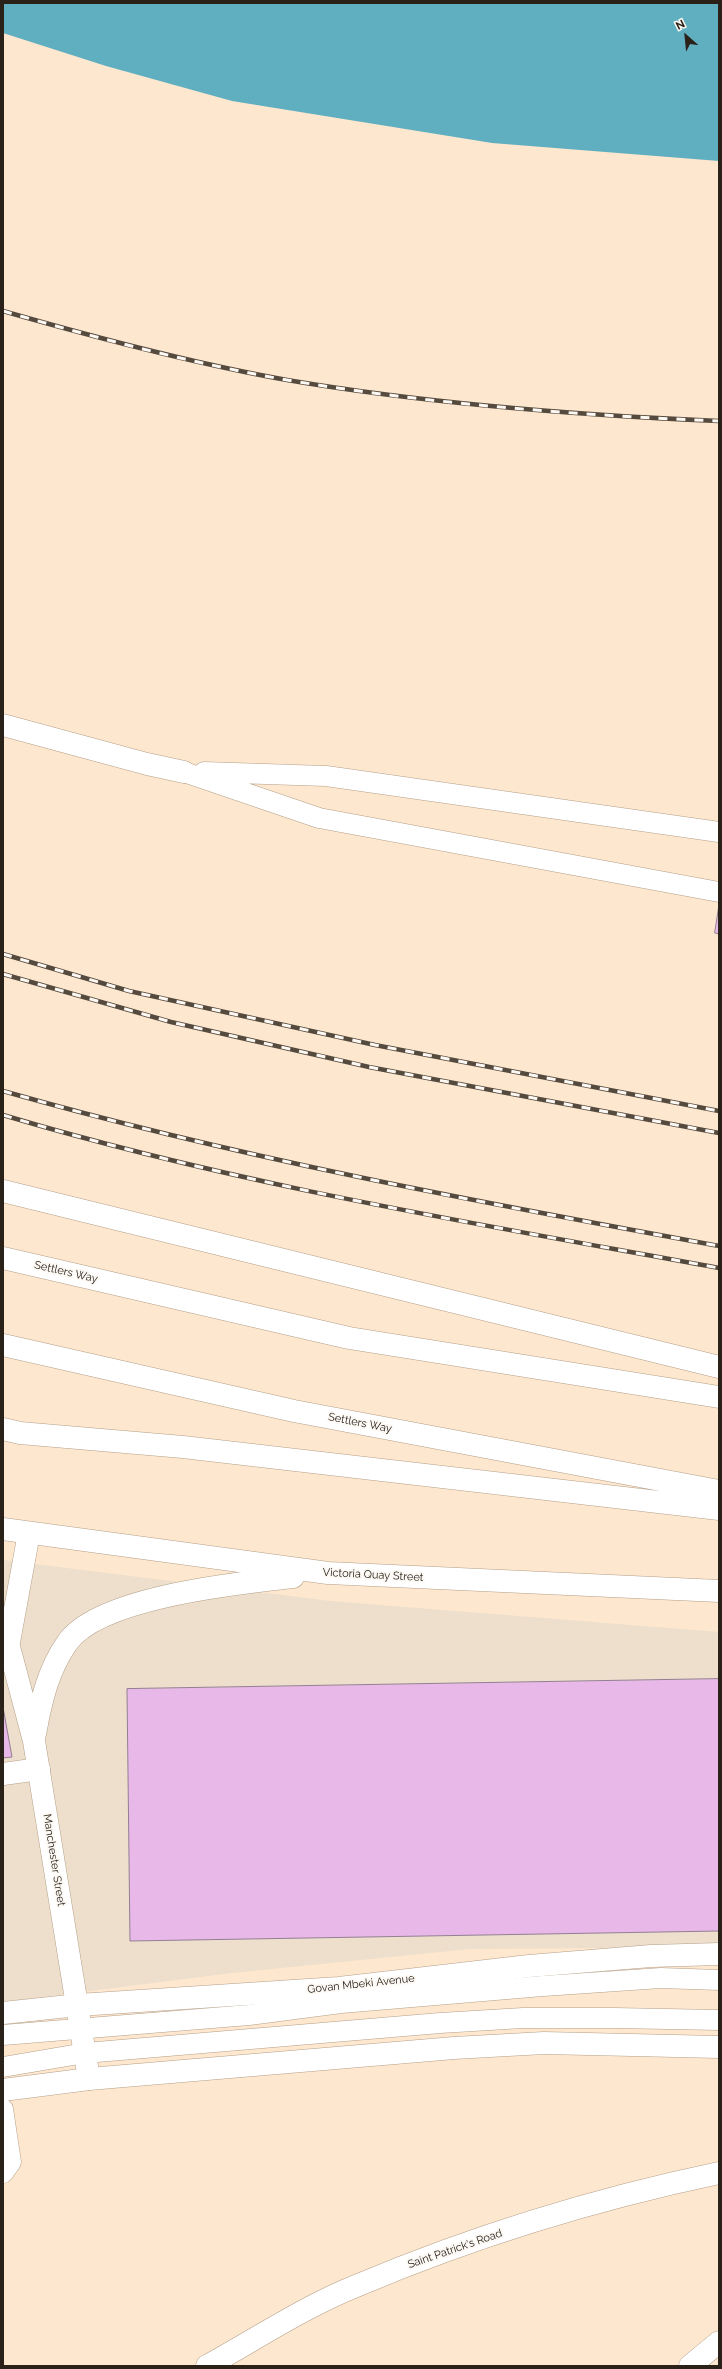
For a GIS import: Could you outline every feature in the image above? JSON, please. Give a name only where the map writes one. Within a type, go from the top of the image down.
[{"type":"main road","points":[[3,725],[146,764],[184,772]]},
{"type":"main road","points":[[3,1191],[175,1232],[719,1367]]},
{"type":"main road","name":"Settlers Way","points":[[3,1258],[349,1338],[719,1397]]},
{"type":"main road","name":"Settlers Way","points":[[3,1345],[294,1411],[719,1491]]},
{"type":"main road","points":[[3,1429],[20,1433],[183,1447],[719,1509]]},
{"type":"main road","name":"Victoria Quay Street","points":[[3,1529],[328,1573],[719,1591]]},
{"type":"main road","name":"Manchester Street","points":[[29,1533],[6,1633],[34,1741],[89,2079]]},
{"type":"main road","points":[[34,1741],[40,1704],[48,1676],[68,1641],[92,1622],[126,1607],[168,1596],[235,1584],[328,1573]]},
{"type":"main road","points":[[3,1774],[39,1769]]},
{"type":"main road","name":"Govan Mbeki Avenue","points":[[3,2013],[78,2005],[340,1988],[536,1966],[652,1956],[719,1954]]},
{"type":"main road","points":[[3,2090],[89,2079],[454,2048],[544,2044],[719,2047]]},
{"type":"main road","name":"Saint Patrick's Road","points":[[207,2366],[354,2286],[452,2248],[574,2209],[719,2173]]},
{"type":"main road","points":[[690,2366],[719,2342]]},
{"type":"lane","points":[[184,772],[326,776],[719,832]]},
{"type":"lane","points":[[184,772],[319,818],[719,892]]},
{"type":"lane","points":[[3,2035],[249,2015],[341,2003],[535,1987],[660,1978],[719,1980]]},
{"type":"lane","points":[[3,2067],[85,2053],[523,2018],[719,2020]]},
{"type":"lane","points":[[3,2109],[11,2162],[3,2172]]},
{"type":"shaded area","points":[[3,1560],[330,1601],[719,1632],[719,1947],[470,1949],[232,1973],[3,2002]]},
{"type":"water","points":[[3,3],[719,3],[719,161],[492,143],[232,101],[106,66],[3,33]]},
{"type":"building","points":[[719,905],[719,934],[715,933]]},
{"type":"building","points":[[719,1679],[719,1931],[130,1941],[127,1689]]},
{"type":"building","points":[[3,1707],[12,1757],[3,1758]]},
{"type":"railway","points":[[3,311],[180,358],[287,380],[394,396],[448,402],[556,412],[719,421]]},
{"type":"railway","points":[[3,954],[129,991],[375,1045],[719,1111]]},
{"type":"railway","points":[[3,974],[171,1022],[369,1067],[719,1133]]},
{"type":"railway","points":[[3,1091],[91,1115],[270,1158],[539,1213],[719,1246]]},
{"type":"railway","points":[[3,1115],[91,1140],[269,1183],[449,1219],[719,1268]]}]
